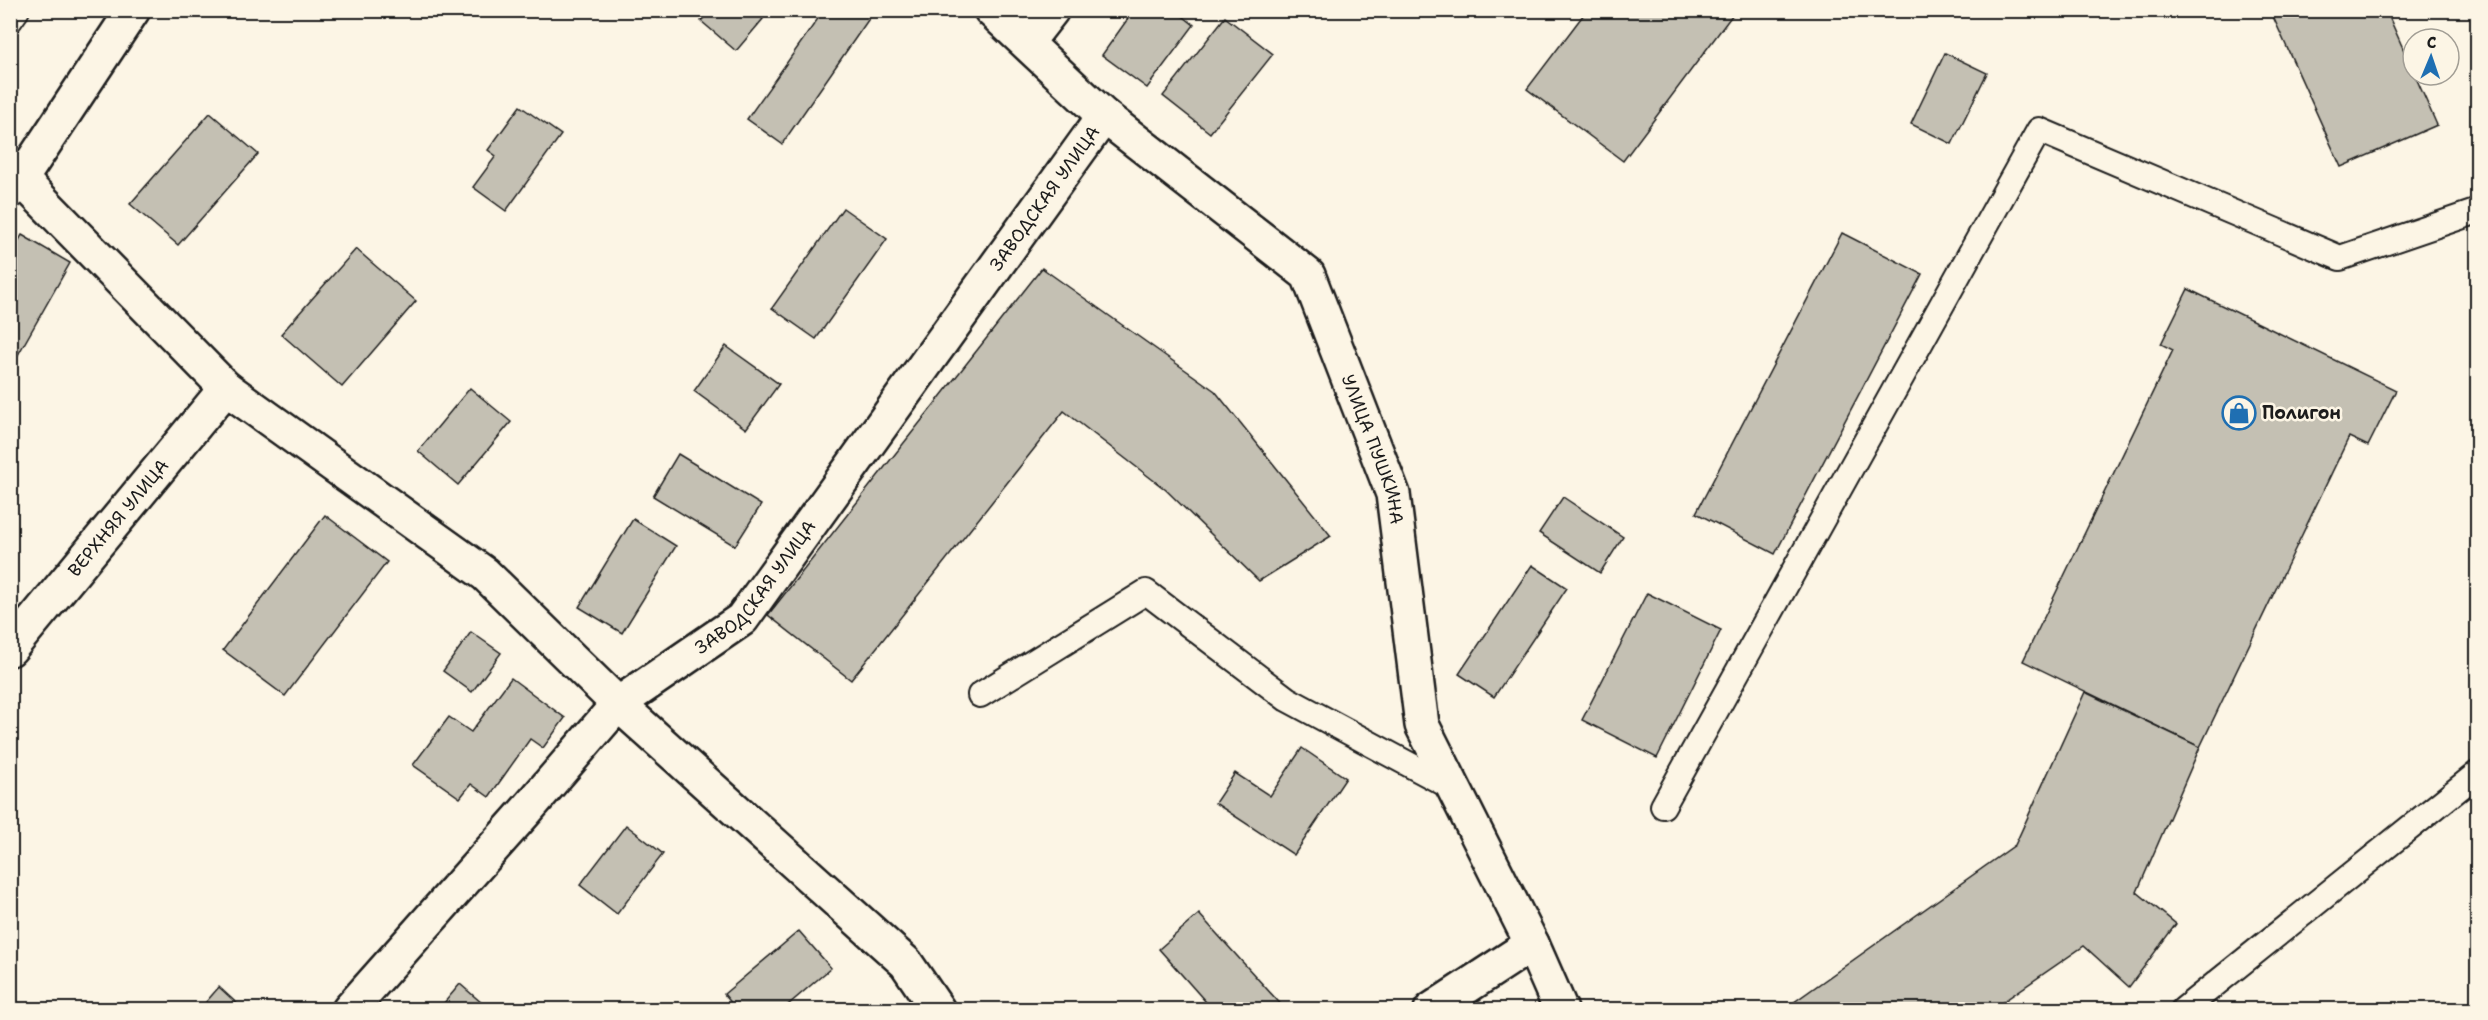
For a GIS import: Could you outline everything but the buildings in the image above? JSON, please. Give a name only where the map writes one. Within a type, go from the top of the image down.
[{"type":"street","points":[[133,10],[14,180],[226,388],[485,574],[618,704],[906,963],[938,1010]]},
{"type":"street","name":"УЛИЦА ПУШКИНА","points":[[992,10],[1104,116],[1308,275],[1394,494],[1422,725],[1532,944],[1561,1010]]},
{"type":"street","points":[[1027,42],[1052,10]]},
{"type":"street","name":"ЗАВОДСКАЯ УЛИЦА","points":[[349,1010],[618,704],[742,619],[1104,116]]},
{"type":"street","name":"ВЕРХНЯЯ УЛИЦА","points":[[10,650],[226,388]]},
{"type":"street","points":[[1431,1010],[1532,944]]},
{"type":"lane","points":[[10,20],[17,10]]},
{"type":"lane","points":[[1662,806],[2039,130],[2340,258],[2478,210]]},
{"type":"lane","points":[[980,695],[1146,592],[1287,699],[1453,788]]},
{"type":"lane","points":[[2183,1010],[2478,773]]},
{"type":"place","name":"Полигон","points":[[2239,413]]}]
